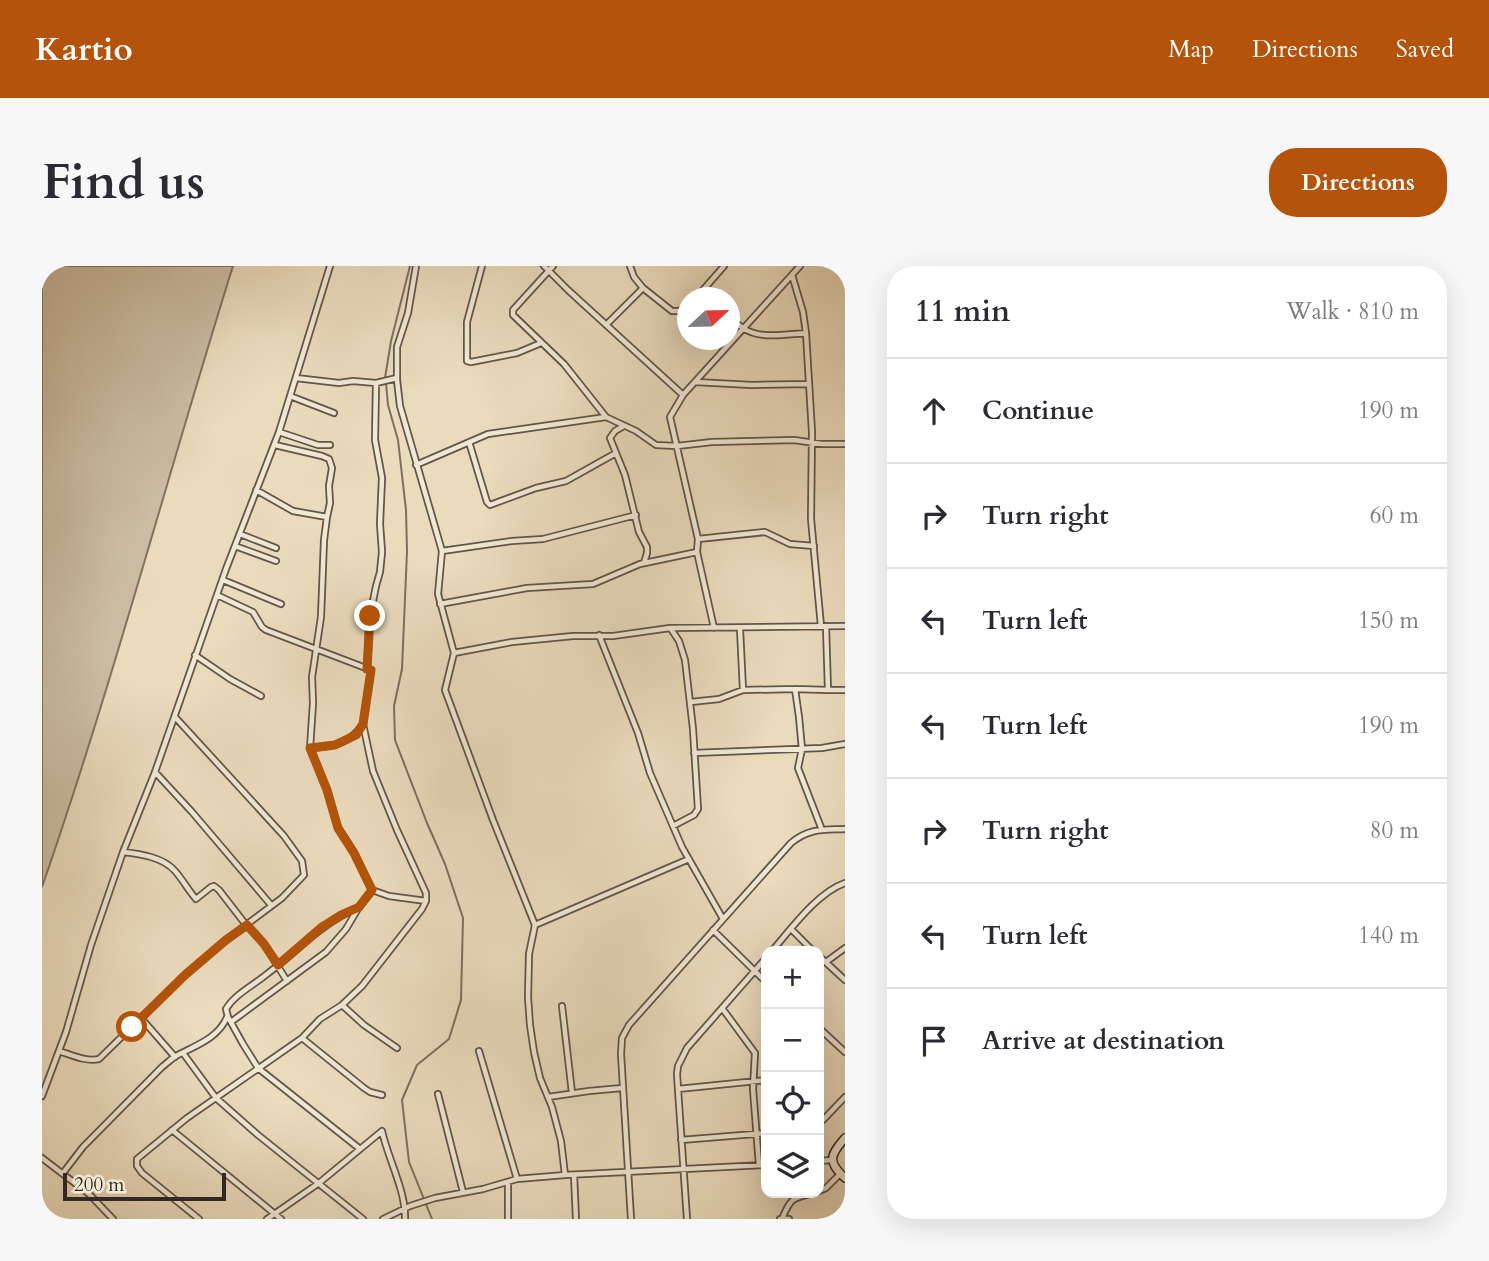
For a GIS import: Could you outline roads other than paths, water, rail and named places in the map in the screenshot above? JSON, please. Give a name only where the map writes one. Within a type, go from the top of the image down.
[{"type":"main road","points":[[843,1176],[832,1160],[834,1151],[845,1138]]},
{"type":"street","points":[[42,1096],[123,852],[175,718],[235,546],[275,445],[330,266]]},
{"type":"street","points":[[416,266],[408,313],[397,347],[397,378],[400,406],[442,551],[440,604],[454,653],[445,690],[535,925],[530,944],[528,997],[534,1052],[540,1078],[556,1118],[565,1175]]},
{"type":"street","points":[[482,266],[467,322],[467,360],[471,362],[507,355],[541,343]]},
{"type":"street","points":[[630,266],[634,277],[643,288],[672,311],[677,311]]},
{"type":"street","points":[[705,287],[724,266]]},
{"type":"street","points":[[714,628],[697,552],[698,539],[670,417],[683,394],[800,266]]},
{"type":"street","points":[[683,394],[606,325],[548,267],[512,312],[564,364],[606,417],[636,431],[656,445],[794,440],[845,444]]},
{"type":"street","points":[[792,275],[806,333],[811,504],[828,690]]},
{"type":"street","points":[[606,325],[643,288]]},
{"type":"street","points":[[740,326],[761,334],[806,333]]},
{"type":"street","points":[[296,378],[339,383],[376,383],[397,378]]},
{"type":"street","points":[[367,669],[370,616],[383,552],[380,524],[382,478],[375,440],[376,383]]},
{"type":"street","points":[[695,383],[808,384]]},
{"type":"street","points":[[290,396],[334,413]]},
{"type":"street","points":[[416,465],[488,434],[606,417]]},
{"type":"street","points":[[623,426],[610,438],[625,475],[639,532],[647,547],[644,563]]},
{"type":"street","points":[[279,432],[318,445],[330,446]]},
{"type":"street","points":[[470,442],[490,505],[536,488],[566,481],[616,453]]},
{"type":"street","points":[[275,445],[323,456],[329,460],[332,468],[330,503],[324,530],[321,617],[312,677],[310,748],[327,790],[338,828],[372,890],[389,896],[426,901]]},
{"type":"street","points":[[256,490],[293,511],[327,517]]},
{"type":"street","points":[[442,551],[543,539],[636,515]]},
{"type":"street","points":[[698,539],[765,532],[790,544],[814,546]]},
{"type":"street","points":[[240,534],[276,548]]},
{"type":"street","points":[[235,546],[276,561]]},
{"type":"street","points":[[440,604],[527,588],[593,584],[644,563],[697,552]]},
{"type":"street","points":[[223,580],[281,604]]},
{"type":"street","points":[[199,1219],[142,1173],[136,1162],[140,1155],[302,1038],[320,1019],[342,1005],[404,935],[426,901],[426,894],[373,771],[363,724],[371,670],[266,630],[253,612],[217,595]]},
{"type":"street","points":[[454,653],[512,642],[613,636],[670,628],[845,626]]},
{"type":"street","points":[[670,628],[682,649],[691,702],[698,809],[694,815],[673,825]]},
{"type":"street","points":[[740,629],[743,690]]},
{"type":"street","points":[[598,635],[638,733],[650,774],[688,859],[723,919]]},
{"type":"street","points":[[195,655],[261,696]]},
{"type":"street","points":[[795,689],[802,749],[798,768],[822,830]]},
{"type":"street","points":[[691,702],[719,699],[743,690],[845,690]]},
{"type":"street","points":[[59,1051],[88,1060],[99,1059],[192,968],[282,898],[301,880],[305,871],[302,861],[285,836],[175,718]]},
{"type":"street","points":[[310,748],[345,741],[356,735],[363,724]]},
{"type":"street","points":[[694,753],[802,749],[845,744]]},
{"type":"street","points":[[155,772],[271,905]]},
{"type":"street","points":[[631,1219],[621,1054],[622,1038],[629,1025],[792,843],[807,832],[845,828]]},
{"type":"street","points":[[123,852],[167,863],[196,898],[211,887],[216,887],[264,944],[287,981]]},
{"type":"street","points":[[535,925],[688,859]]},
{"type":"street","points":[[776,946],[822,897],[834,887],[845,883]]},
{"type":"street","points":[[63,1173],[92,1138],[149,1079],[175,1057],[214,1035],[229,1019],[326,952],[346,929],[372,890]]},
{"type":"street","points":[[359,907],[322,927],[227,1006],[226,1012],[258,1068],[360,1149]]},
{"type":"street","points":[[791,929],[808,946]]},
{"type":"street","points":[[713,930],[761,978]]},
{"type":"street","points":[[845,948],[826,962],[845,980]]},
{"type":"street","points":[[687,1219],[682,1170],[678,1066],[683,1054],[761,964]]},
{"type":"street","points":[[342,1005],[363,1025],[397,1048]]},
{"type":"street","points":[[562,1006],[572,1093]]},
{"type":"street","points":[[383,1219],[405,1208],[443,1196],[517,1179],[759,1165],[753,1082],[754,1050],[722,1008]]},
{"type":"street","points":[[141,1018],[175,1057]]},
{"type":"street","points":[[824,1033],[845,1052]]},
{"type":"street","points":[[302,1038],[364,1088],[382,1095]]},
{"type":"street","points":[[479,1051],[517,1179]]},
{"type":"street","points":[[183,1054],[216,1098],[363,1219]]},
{"type":"street","points":[[678,1088],[761,1081]]},
{"type":"street","points":[[548,1097],[622,1088]]},
{"type":"street","points":[[438,1094],[463,1192]]},
{"type":"street","points":[[824,1119],[845,1097]]},
{"type":"street","points":[[172,1130],[281,1219]]},
{"type":"street","points":[[267,1219],[319,1183],[382,1132],[405,1208],[405,1219]]},
{"type":"street","points":[[681,1140],[761,1134]]},
{"type":"street","points":[[42,1157],[89,1194],[113,1219]]},
{"type":"street","points":[[824,1161],[832,1160]]},
{"type":"street","points":[[574,1175],[576,1219]]},
{"type":"street","points":[[824,1189],[843,1176]]},
{"type":"street","points":[[508,1182],[508,1219]]},
{"type":"street","points":[[788,1219],[781,1219],[791,1200],[795,1198]]},
{"type":"waterway","points":[[385,378],[391,341],[410,266]]},
{"type":"waterway","points":[[386,383],[388,405],[398,440],[406,510],[402,669],[394,706],[395,740],[445,864],[463,918],[461,1000],[449,1039],[417,1065],[402,1100],[409,1162],[432,1219]]}]
